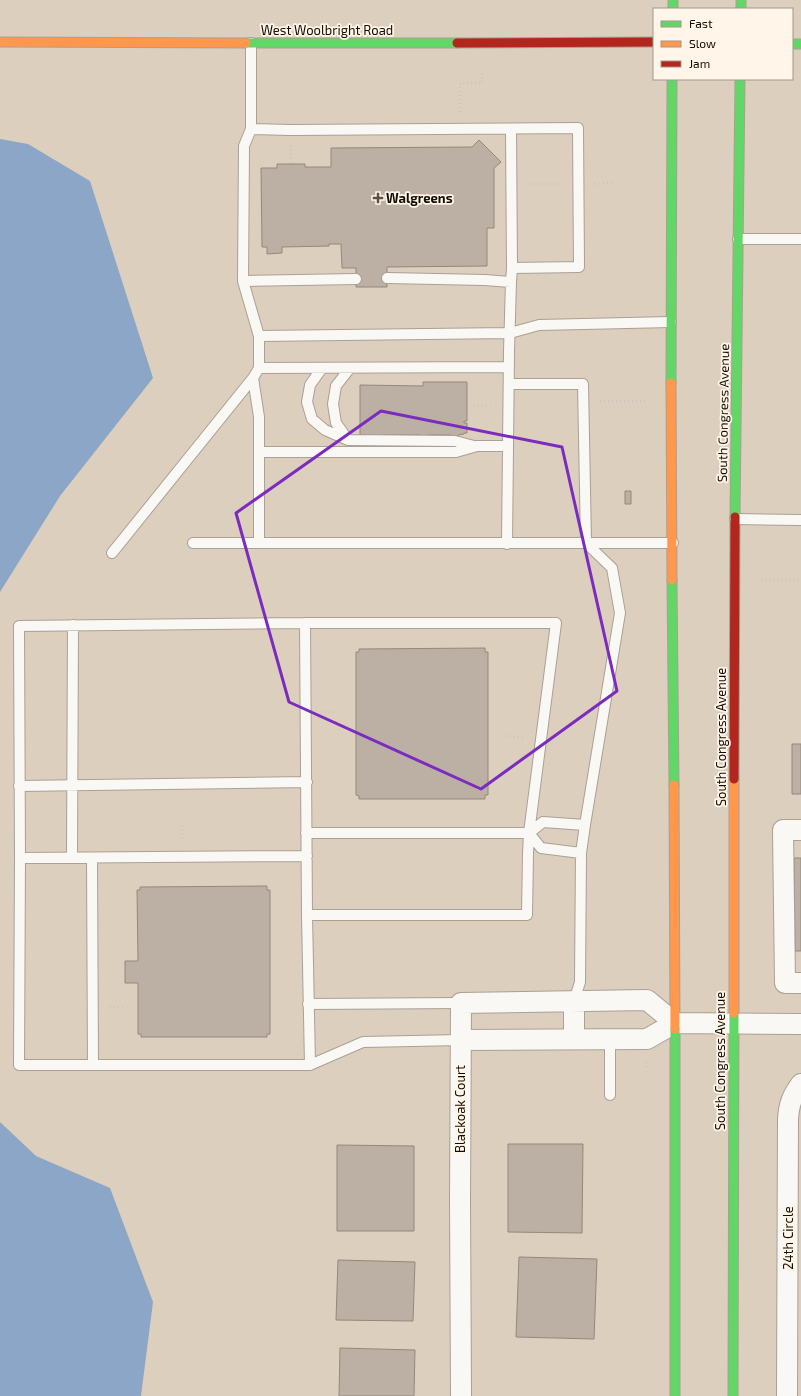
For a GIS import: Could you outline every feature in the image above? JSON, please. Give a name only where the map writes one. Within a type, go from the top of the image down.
[{"type":"main road","name":"West Woolbright Road","points":[[0,42],[653,42]]},
{"type":"main road","points":[[672,80],[671,322],[675,1023],[675,1396]]},
{"type":"main road","name":"South Congress Avenue","points":[[733,1396],[733,1024],[740,80]]},
{"type":"street","points":[[801,830],[783,830],[785,984],[801,983]]},
{"type":"street","points":[[461,1003],[647,1000],[675,1023]]},
{"type":"street","points":[[574,1001],[574,1039]]},
{"type":"street","name":"Blackoak Court","points":[[461,1003],[461,1396]]},
{"type":"street","points":[[461,1040],[647,1039],[675,1023],[801,1024]]},
{"type":"street","name":"24th Circle","points":[[787,1396],[788,1118],[789,1105],[796,1090],[801,1084]]},
{"type":"lane","points":[[112,552],[253,378],[259,368],[259,336],[243,281],[244,146],[251,129],[251,43]]},
{"type":"lane","points":[[251,129],[578,128],[579,267],[512,268]]},
{"type":"lane","points":[[507,544],[509,367],[512,268],[511,129]]},
{"type":"lane","points":[[738,239],[801,239]]},
{"type":"lane","points":[[388,278],[511,282]]},
{"type":"lane","points":[[243,281],[356,279]]},
{"type":"lane","points":[[259,336],[510,333],[539,325],[671,322]]},
{"type":"lane","points":[[259,368],[509,367]]},
{"type":"lane","points":[[322,368],[310,386],[307,402],[312,419],[325,430],[348,440],[455,441],[477,446],[508,446]]},
{"type":"lane","points":[[348,440],[336,423],[333,404],[336,386],[350,368]]},
{"type":"lane","points":[[253,378],[259,417],[259,543]]},
{"type":"lane","points":[[509,384],[583,384],[586,543],[612,568],[620,613],[585,824],[582,853],[580,982],[574,1001]]},
{"type":"lane","points":[[259,452],[456,452],[477,446]]},
{"type":"lane","points":[[736,519],[801,520]]},
{"type":"lane","points":[[193,544],[673,543]]},
{"type":"lane","points":[[305,623],[306,833],[310,1065]]},
{"type":"lane","points":[[307,915],[527,915],[529,833],[556,624],[305,623],[19,626],[19,1065],[310,1065],[363,1042],[461,1040]]},
{"type":"lane","points":[[72,858],[73,625]]},
{"type":"lane","points":[[19,786],[306,782]]},
{"type":"lane","points":[[306,833],[529,833],[543,822],[585,824]]},
{"type":"lane","points":[[529,833],[541,848],[582,853]]},
{"type":"lane","points":[[20,858],[307,856]]},
{"type":"lane","points":[[92,858],[93,1065]]},
{"type":"lane","points":[[308,1004],[461,1003]]},
{"type":"lane","points":[[610,1039],[610,1095]]},
{"type":"path","points":[[460,116],[460,83],[482,83],[482,73]]},
{"type":"path","points":[[291,144],[291,163]]},
{"type":"path","points":[[592,184],[613,183]]},
{"type":"path","points":[[526,184],[563,184]]},
{"type":"path","points":[[599,401],[647,401]]},
{"type":"path","points":[[474,406],[494,406]]},
{"type":"path","points":[[762,580],[801,580]]},
{"type":"path","points":[[317,712],[339,712]]},
{"type":"path","points":[[506,736],[528,739]]},
{"type":"path","points":[[182,825],[182,844]]},
{"type":"path","points":[[106,1007],[125,1007]]},
{"type":"highlighted area","points":[[381,411],[562,447],[617,691],[481,789],[289,702],[236,513]]},
{"type":"water","points":[[0,139],[28,144],[90,181],[153,378],[60,496],[0,592]]},
{"type":"water","points":[[0,1122],[36,1156],[110,1188],[153,1302],[141,1396],[0,1396]]},
{"type":"building","name":"Walgreens","points":[[479,140],[501,162],[494,168],[494,228],[487,228],[487,266],[387,267],[387,287],[356,287],[356,268],[342,268],[341,244],[329,244],[329,246],[282,247],[282,253],[267,254],[267,247],[262,247],[261,168],[277,168],[277,164],[305,164],[305,167],[331,167],[331,148],[472,147]]},
{"type":"building","points":[[423,382],[467,382],[467,421],[464,421],[464,423],[467,423],[467,433],[458,435],[458,439],[450,439],[450,435],[428,435],[428,440],[420,439],[420,435],[383,435],[383,439],[375,439],[375,435],[360,435],[360,385],[423,386]]},
{"type":"building","points":[[625,491],[631,491],[631,504],[625,504]]},
{"type":"building","points":[[485,648],[485,652],[488,652],[488,795],[485,795],[485,799],[359,799],[359,796],[356,795],[356,652],[359,652],[359,649]]},
{"type":"building","points":[[792,744],[801,744],[801,794],[792,794]]},
{"type":"building","points":[[794,858],[801,858],[801,951],[795,951]]},
{"type":"building","points":[[267,886],[267,890],[270,890],[270,1034],[267,1034],[267,1037],[141,1037],[141,1034],[138,1034],[138,983],[125,983],[125,961],[138,961],[137,890],[140,890],[140,887]]},
{"type":"building","points":[[508,1144],[583,1144],[582,1233],[508,1232]]},
{"type":"building","points":[[337,1145],[414,1146],[414,1231],[337,1231]]},
{"type":"building","points":[[519,1257],[597,1259],[594,1339],[516,1337]]},
{"type":"building","points":[[338,1260],[415,1262],[413,1321],[336,1320]]},
{"type":"building","points":[[340,1348],[415,1350],[414,1396],[339,1396]]},
{"type":"traffic: fast","points":[[673,0],[673,8]]},
{"type":"traffic: fast","points":[[741,0],[741,8]]},
{"type":"traffic: fast","points":[[246,43],[457,43]]},
{"type":"traffic: fast","points":[[793,44],[801,44]]},
{"type":"traffic: fast","points":[[671,383],[672,80]]},
{"type":"traffic: fast","points":[[735,517],[740,80]]},
{"type":"traffic: fast","points":[[672,580],[674,785]]},
{"type":"traffic: fast","points":[[733,1396],[734,1013]]},
{"type":"traffic: fast","points":[[675,1029],[675,1396]]},
{"type":"traffic: slow","points":[[0,42],[246,43]]},
{"type":"traffic: slow","points":[[671,383],[672,580]]},
{"type":"traffic: slow","points":[[734,779],[734,1013]]},
{"type":"traffic: slow","points":[[674,785],[675,1029]]},
{"type":"traffic: jam","points":[[457,43],[653,42]]},
{"type":"traffic: jam","points":[[734,779],[735,517]]},
{"type":"place","name":"Walgreens","points":[[378,198]]}]
